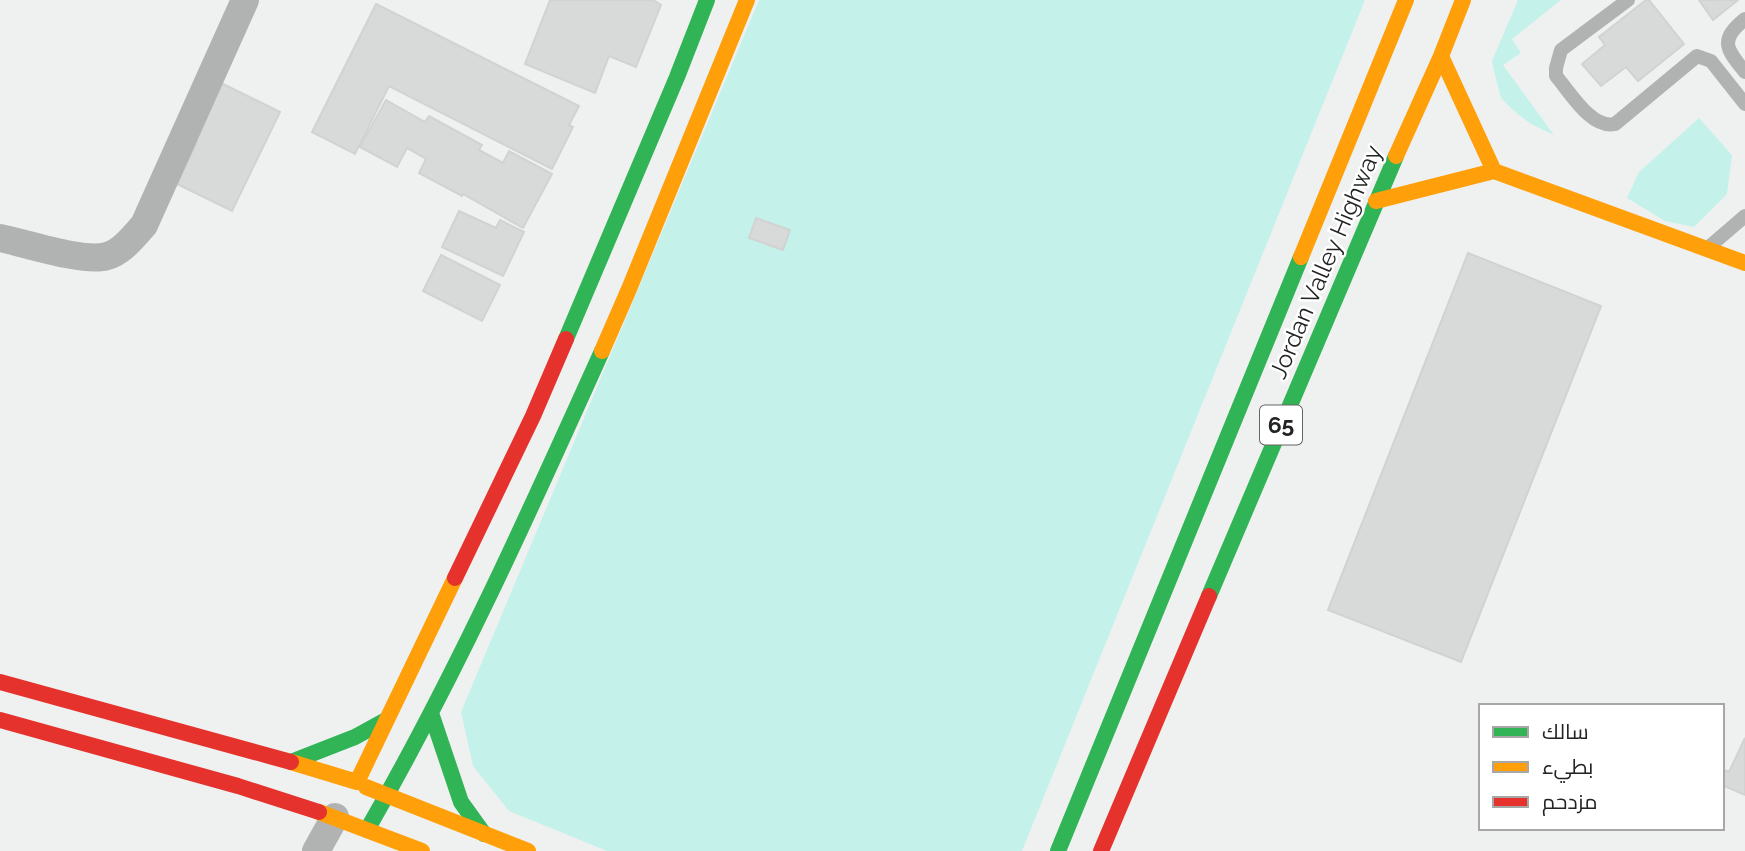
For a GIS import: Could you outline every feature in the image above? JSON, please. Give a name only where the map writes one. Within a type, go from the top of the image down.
[{"type":"main road","points":[[346,800],[533,416],[707,0]]},
{"type":"main road","points":[[361,841],[388,796],[509,558],[629,289],[747,0]]},
{"type":"main road","name":"Jordan Valley Highway","points":[[1058,851],[1406,0]]},
{"type":"main road","name":"Jordan Valley Highway","points":[[1101,851],[1463,0]]},
{"type":"main road","points":[[1441,56],[1494,170]]},
{"type":"main road","points":[[1376,201],[1494,170],[1745,263]]},
{"type":"main road","points":[[0,682],[291,762],[346,800],[361,841]]},
{"type":"main road","points":[[431,713],[461,802],[484,834]]},
{"type":"main road","points":[[0,720],[238,786],[346,800],[388,796],[528,851]]},
{"type":"main road","points":[[291,762],[355,737],[386,720]]},
{"type":"main road","points":[[361,841],[422,851]]},
{"type":"street","points":[[0,238],[83,257],[107,256],[127,244],[144,225],[245,0]]},
{"type":"street","points":[[316,851],[346,800]]},
{"type":"lane","points":[[1628,0],[1561,50],[1557,62],[1556,76],[1593,118],[1608,125],[1615,124],[1696,56],[1711,61],[1745,104]]},
{"type":"lane","points":[[1745,19],[1732,30],[1727,46],[1745,72]]},
{"type":"lane","points":[[1708,248],[1745,216]]},
{"type":"shaded area","points":[[759,0],[1365,0],[1022,851],[607,851],[509,811],[473,766],[461,712]]},
{"type":"shaded area","points":[[1518,0],[1561,0],[1512,39],[1521,53],[1503,65],[1554,135],[1531,124],[1501,98],[1492,61]]},
{"type":"shaded area","points":[[1699,118],[1732,155],[1727,194],[1694,227],[1665,221],[1627,198],[1639,172]]},
{"type":"building","points":[[550,0],[653,0],[661,5],[636,67],[609,56],[595,93],[525,64]]},
{"type":"building","points":[[1649,0],[1684,44],[1638,81],[1626,67],[1601,86],[1582,64],[1605,45],[1599,37]]},
{"type":"building","points":[[1699,0],[1738,0],[1713,20]]},
{"type":"building","points":[[376,4],[579,106],[569,125],[573,127],[552,169],[389,86],[355,154],[312,132]]},
{"type":"building","points":[[221,83],[280,112],[232,211],[177,184]]},
{"type":"building","points":[[386,100],[425,122],[429,116],[482,145],[479,150],[503,163],[509,151],[552,174],[523,228],[419,173],[426,159],[407,148],[397,167],[360,147]]},
{"type":"building","points":[[459,211],[496,228],[500,220],[524,232],[503,276],[442,247]]},
{"type":"building","points":[[756,218],[790,230],[783,250],[749,238]]},
{"type":"building","points":[[1468,253],[1601,306],[1461,662],[1328,610]]},
{"type":"building","points":[[441,255],[500,285],[482,321],[423,291]]},
{"type":"building","points":[[1745,738],[1745,795],[1724,786],[1724,770],[1729,772]]},
{"type":"traffic: fast","points":[[566,339],[707,0]]},
{"type":"traffic: fast","points":[[1209,596],[1396,156]]},
{"type":"traffic: fast","points":[[1058,851],[1301,257]]},
{"type":"traffic: fast","points":[[367,830],[461,653],[602,351]]},
{"type":"traffic: fast","points":[[431,713],[461,802],[484,834]]},
{"type":"traffic: fast","points":[[291,762],[355,737],[386,720]]},
{"type":"traffic: slow","points":[[602,351],[747,0]]},
{"type":"traffic: slow","points":[[1301,257],[1406,0]]},
{"type":"traffic: slow","points":[[1396,156],[1463,0]]},
{"type":"traffic: slow","points":[[1441,56],[1494,171]]},
{"type":"traffic: slow","points":[[1376,201],[1494,171],[1745,263]]},
{"type":"traffic: slow","points":[[291,762],[357,782],[455,578]]},
{"type":"traffic: slow","points":[[366,787],[528,851]]},
{"type":"traffic: slow","points":[[319,812],[422,851]]},
{"type":"traffic: jam","points":[[455,578],[533,416],[566,339]]},
{"type":"traffic: jam","points":[[1101,851],[1209,596]]},
{"type":"traffic: jam","points":[[0,682],[291,762]]},
{"type":"traffic: jam","points":[[0,720],[238,786],[319,812]]}]
